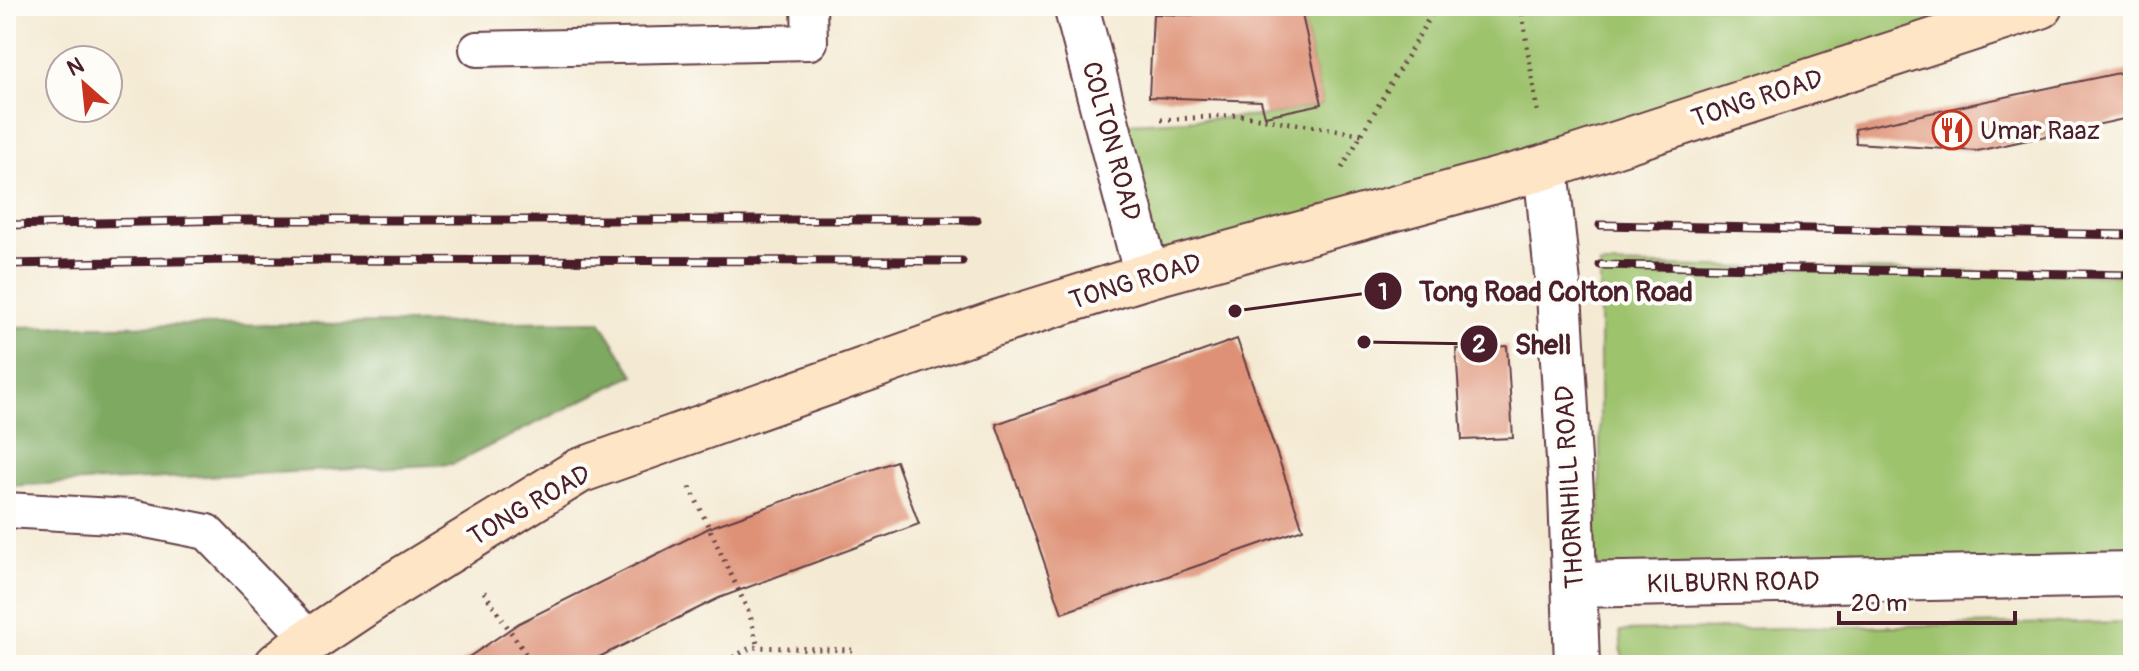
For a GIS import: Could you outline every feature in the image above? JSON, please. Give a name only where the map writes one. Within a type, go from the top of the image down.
[{"type":"main road","name":"TONG ROAD","points":[[277,665],[393,585],[579,471],[996,323],[1147,276],[1546,167],[2041,6]]},
{"type":"street","name":"COLTON ROAD","points":[[1076,6],[1147,276]]},
{"type":"street","name":"THORNHILL ROAD","points":[[1546,167],[1559,294],[1577,665]]},
{"type":"street","name":"KILBURN ROAD","points":[[1574,585],[2133,574]]},
{"type":"lane","points":[[477,49],[810,42],[809,6]]},
{"type":"lane","points":[[6,510],[131,517],[207,532],[311,640]]},
{"type":"path","points":[[1335,179],[1436,6]]},
{"type":"path","points":[[1521,6],[1546,167]]},
{"type":"path","points":[[1108,124],[1238,115],[1362,134]]},
{"type":"path","points":[[669,440],[750,615],[758,648]]},
{"type":"path","points":[[455,548],[533,665]]},
{"type":"path","points":[[719,665],[752,647],[852,650]]},
{"type":"green space","points":[[1300,6],[2041,6],[1147,276],[1108,124],[1265,116],[1322,104]]},
{"type":"green space","points":[[1600,265],[2133,275],[2133,574],[1574,585],[1600,514]]},
{"type":"green space","points":[[600,321],[634,375],[453,464],[6,486],[6,327]]},
{"type":"green space","points":[[2133,622],[2133,665],[1623,665],[1620,631]]},
{"type":"building","points":[[1218,6],[1300,6],[1322,104],[1265,116],[1261,101],[1149,97],[1153,14],[1192,15]]},
{"type":"building","points":[[2133,70],[2133,117],[1977,151],[1856,143],[1855,129]]},
{"type":"building","points":[[1237,339],[1303,529],[1062,613],[996,424]]},
{"type":"building","points":[[1507,346],[1513,438],[1462,440],[1456,349]]},
{"type":"building","points":[[896,461],[919,524],[719,598],[583,665],[457,665],[519,623],[711,527]]},
{"type":"railway","points":[[6,225],[231,220],[977,220]]},
{"type":"railway","points":[[1600,225],[2133,235]]},
{"type":"railway","points":[[6,264],[232,260],[962,261]]},
{"type":"railway","points":[[1600,265],[2133,275]]},
{"type":"place","name":"Umar Raaz","points":[[1952,130]]},
{"type":"place","name":"Tong Road Colton Road","points":[[1235,311]]},
{"type":"place","name":"Shell","points":[[1364,342]]}]
